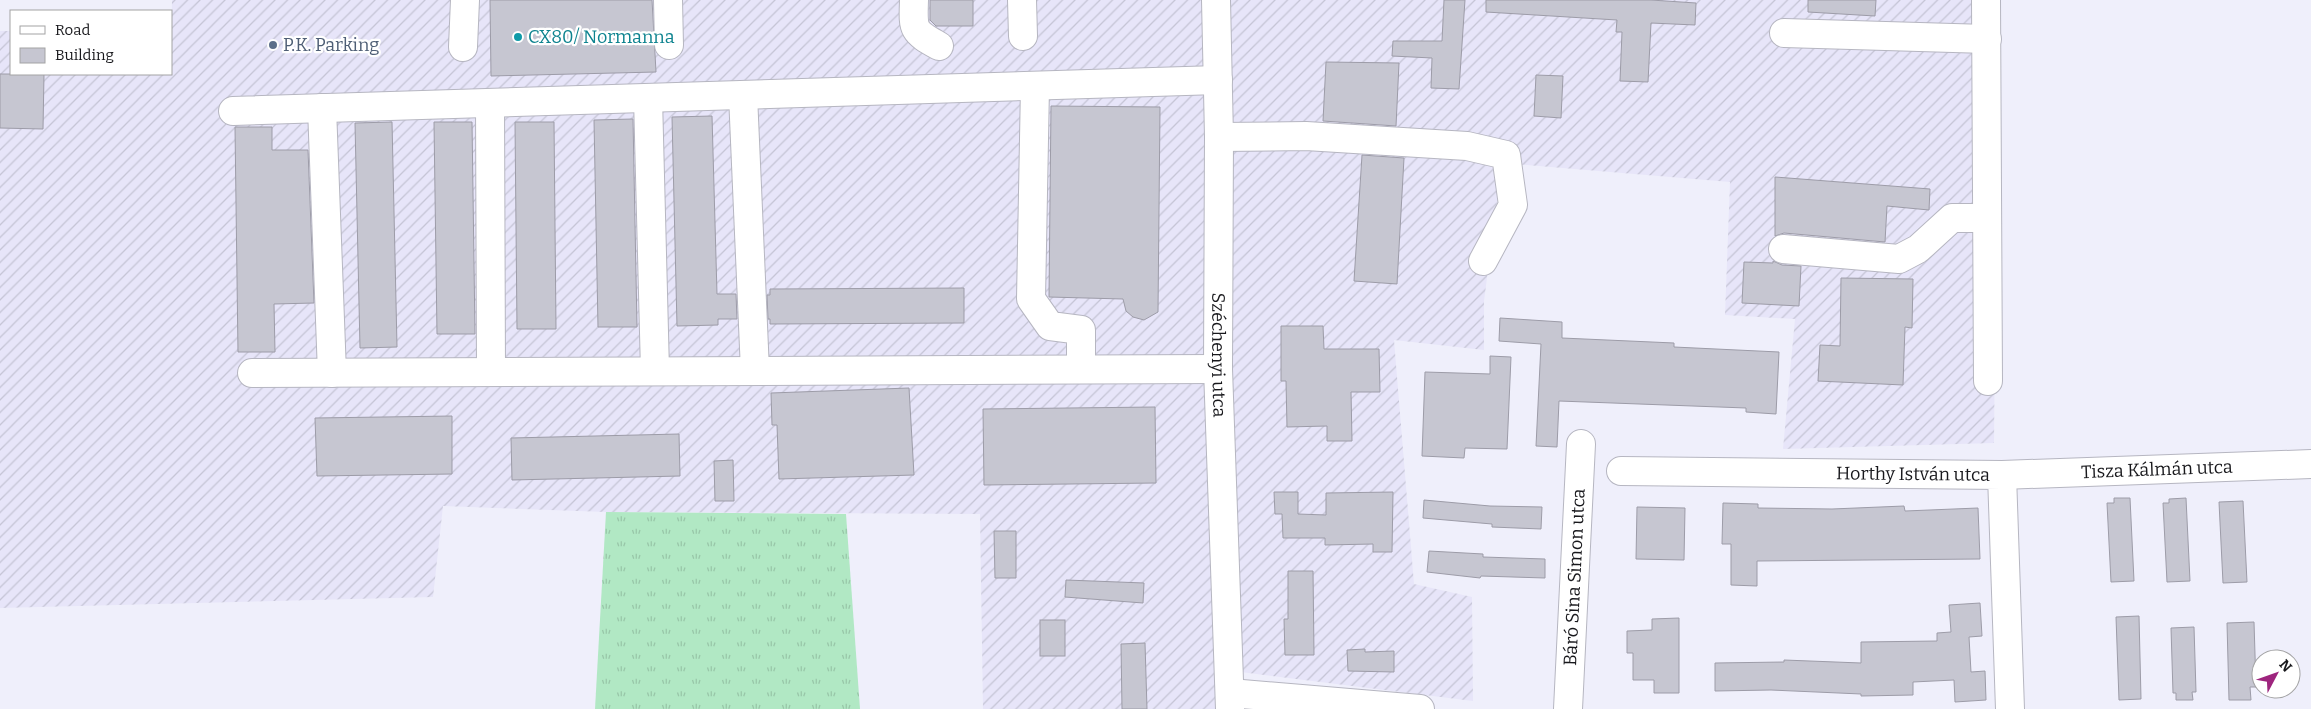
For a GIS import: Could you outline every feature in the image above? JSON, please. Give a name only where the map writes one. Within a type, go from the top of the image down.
[{"type":"street","points":[[463,47],[465,0]]},
{"type":"street","points":[[668,0],[669,46]]},
{"type":"street","points":[[914,0],[914,25],[920,35],[939,46]]},
{"type":"street","points":[[1022,0],[1023,36]]},
{"type":"street","name":"Széchenyi utca","points":[[1216,0],[1219,137],[1218,369],[1230,701]]},
{"type":"street","points":[[1986,0],[1988,382]]},
{"type":"street","points":[[1784,34],[1987,39]]},
{"type":"street","points":[[233,111],[1218,80]]},
{"type":"street","points":[[1035,86],[1031,299],[1050,326],[1081,330],[1081,370]]},
{"type":"street","points":[[743,95],[755,371]]},
{"type":"street","points":[[648,98],[655,371]]},
{"type":"street","points":[[490,103],[491,372]]},
{"type":"street","points":[[322,108],[332,373]]},
{"type":"street","points":[[1219,137],[1306,136],[1458,145],[1506,155],[1513,205],[1482,261]]},
{"type":"street","points":[[1783,248],[1899,258],[1918,249],[1952,218],[1988,218]]},
{"type":"street","points":[[252,373],[1218,369]]},
{"type":"street","name":"Báró Sina Simon utca","points":[[1568,709],[1581,444]]},
{"type":"street","name":"Tisza Kálmán utca","points":[[2002,475],[2311,464]]},
{"type":"street","name":"Horthy István utca","points":[[1621,471],[2002,475],[2010,709]]},
{"type":"street","points":[[1230,701],[1420,709]]},
{"type":"shaded area","points":[[172,0],[1998,0],[1994,443],[1783,449],[1795,319],[1725,315],[1730,182],[1502,163],[1484,301],[1484,350],[1394,340],[1414,584],[1472,597],[1473,701],[1241,672],[1241,709],[983,709],[980,514],[606,512],[443,506],[433,597],[0,608],[0,31],[10,31],[10,75],[172,75]]},
{"type":"green space","points":[[606,512],[846,514],[860,709],[595,709]]},
{"type":"building","points":[[490,0],[652,0],[656,72],[491,76]]},
{"type":"building","points":[[930,0],[973,0],[973,26],[936,26],[930,20]]},
{"type":"building","points":[[1444,0],[1465,0],[1459,89],[1431,88],[1432,58],[1392,56],[1393,41],[1442,41]]},
{"type":"building","points":[[1486,0],[1651,0],[1696,3],[1695,25],[1651,23],[1648,82],[1620,81],[1622,32],[1616,32],[1617,20],[1486,12]]},
{"type":"building","points":[[1808,0],[1876,0],[1875,16],[1808,12]]},
{"type":"building","points":[[1326,62],[1399,63],[1396,126],[1323,121]]},
{"type":"building","points":[[0,74],[44,75],[43,129],[0,128]]},
{"type":"building","points":[[1536,75],[1563,76],[1561,118],[1534,116]]},
{"type":"building","points":[[1051,106],[1160,107],[1158,312],[1144,320],[1133,317],[1126,311],[1123,299],[1049,297]]},
{"type":"building","points":[[712,116],[717,294],[736,294],[737,319],[718,319],[718,325],[677,326],[672,117]]},
{"type":"building","points":[[633,119],[637,327],[598,327],[594,120]]},
{"type":"building","points":[[392,122],[397,347],[360,348],[355,123]]},
{"type":"building","points":[[434,122],[472,122],[475,334],[437,334]]},
{"type":"building","points":[[515,122],[554,122],[556,329],[517,329]]},
{"type":"building","points":[[235,127],[272,127],[272,150],[308,150],[314,303],[274,304],[275,352],[238,352]]},
{"type":"building","points":[[1362,155],[1404,158],[1397,284],[1354,281]]},
{"type":"building","points":[[1775,177],[1930,189],[1929,210],[1887,206],[1885,242],[1784,233],[1775,236]]},
{"type":"building","points":[[1773,261],[1782,265],[1801,266],[1799,306],[1742,303],[1744,262],[1773,263]]},
{"type":"building","points":[[1841,278],[1913,279],[1912,328],[1905,327],[1903,385],[1818,381],[1820,345],[1840,346]]},
{"type":"building","points":[[964,288],[964,323],[770,324],[770,319],[768,319],[767,295],[770,295],[770,289]]},
{"type":"building","points":[[1500,318],[1562,322],[1562,338],[1674,343],[1674,347],[1779,352],[1776,414],[1746,412],[1746,408],[1559,401],[1557,447],[1536,446],[1541,344],[1499,341]]},
{"type":"building","points":[[1281,326],[1323,326],[1324,349],[1379,349],[1380,392],[1351,392],[1352,441],[1327,441],[1327,426],[1287,427],[1286,381],[1281,381]]},
{"type":"building","points":[[1490,356],[1511,357],[1507,449],[1465,448],[1464,458],[1422,456],[1425,372],[1490,374]]},
{"type":"building","points":[[909,388],[914,475],[779,479],[777,425],[772,425],[771,393]]},
{"type":"building","points":[[1155,407],[1156,483],[984,485],[983,409]]},
{"type":"building","points":[[452,416],[452,474],[317,476],[315,418]]},
{"type":"building","points":[[679,434],[680,476],[512,480],[511,438]]},
{"type":"building","points":[[733,460],[734,501],[715,501],[714,461]]},
{"type":"building","points":[[1274,492],[1298,492],[1298,514],[1326,515],[1326,493],[1393,492],[1392,552],[1373,552],[1373,544],[1325,545],[1325,538],[1283,538],[1282,514],[1275,514]]},
{"type":"building","points":[[2114,498],[2130,498],[2134,581],[2111,582],[2107,503],[2114,503]]},
{"type":"building","points":[[2186,498],[2190,581],[2167,582],[2163,503],[2169,503],[2169,499]]},
{"type":"building","points":[[1424,500],[1490,506],[1542,507],[1541,529],[1492,527],[1492,524],[1423,518]]},
{"type":"building","points":[[2243,501],[2247,582],[2223,583],[2219,502]]},
{"type":"building","points":[[1723,503],[1758,504],[1758,508],[1832,509],[1904,506],[1905,511],[1978,508],[1980,559],[1757,561],[1757,586],[1731,585],[1731,544],[1722,544]]},
{"type":"building","points":[[1637,507],[1685,508],[1684,560],[1636,559]]},
{"type":"building","points":[[994,531],[1016,531],[1016,578],[995,578]]},
{"type":"building","points":[[1429,551],[1483,554],[1483,557],[1545,559],[1545,578],[1481,576],[1480,578],[1427,572]]},
{"type":"building","points":[[1288,571],[1313,571],[1314,655],[1285,655],[1284,619],[1288,619]]},
{"type":"building","points":[[1066,580],[1144,583],[1143,603],[1065,597]]},
{"type":"building","points":[[1980,603],[1982,636],[1969,637],[1971,672],[1985,671],[1986,700],[1955,702],[1954,680],[1913,682],[1913,695],[1861,696],[1861,694],[1771,690],[1715,691],[1715,663],[1784,662],[1784,660],[1861,663],[1861,642],[1937,641],[1937,633],[1951,632],[1949,605]]},
{"type":"building","points":[[2139,616],[2141,699],[2119,700],[2116,617]]},
{"type":"building","points":[[1679,618],[1679,693],[1654,693],[1654,680],[1633,680],[1633,653],[1627,653],[1627,631],[1652,630],[1652,619]]},
{"type":"building","points":[[1040,620],[1065,620],[1065,656],[1040,656]]},
{"type":"building","points":[[2254,622],[2255,649],[2251,649],[2251,700],[2229,700],[2227,623]]},
{"type":"building","points":[[2194,627],[2196,692],[2192,692],[2193,700],[2176,700],[2176,693],[2173,693],[2171,628]]},
{"type":"building","points":[[1145,643],[1147,709],[1122,709],[1121,644]]},
{"type":"building","points":[[1365,649],[1365,652],[1394,651],[1394,672],[1348,671],[1347,650]]},
{"type":"place","name":"CX80/ Normanna","points":[[518,37]]},
{"type":"place","name":"P.K. Parking","points":[[273,45]]}]
